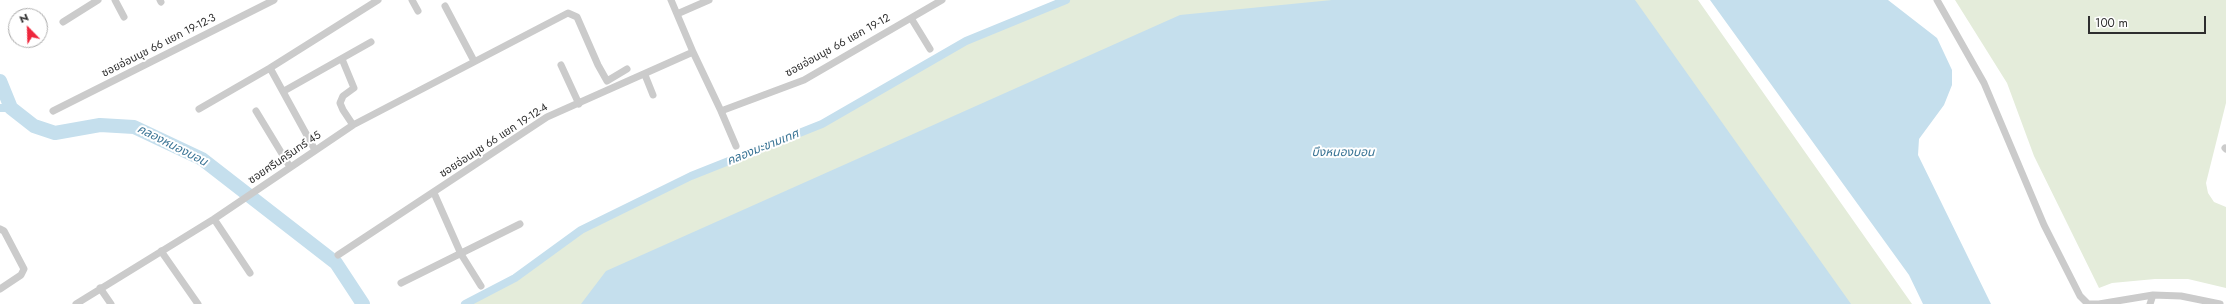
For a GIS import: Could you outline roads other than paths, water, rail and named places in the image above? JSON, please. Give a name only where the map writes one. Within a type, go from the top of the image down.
[{"type":"street","points":[[63,22],[98,0]]},
{"type":"street","points":[[115,0],[124,17]]},
{"type":"street","name":"ซอยอ่อนนุช 66 แยก 19-12-3","points":[[53,110],[274,0]]},
{"type":"street","points":[[199,109],[270,68],[378,0]]},
{"type":"street","points":[[412,0],[418,11]]},
{"type":"street","points":[[671,0],[736,146]]},
{"type":"street","points":[[677,14],[709,0]]},
{"type":"street","name":"ซอยอ่อนนุช 66 แยก 19-12","points":[[721,111],[804,80],[942,0]]},
{"type":"street","points":[[1936,0],[1957,32],[1984,83],[2044,225],[2080,296],[2087,304],[2154,295],[2181,296],[2220,304]]},
{"type":"street","points":[[445,6],[474,61]]},
{"type":"street","name":"ซอยศรีนครินทร์ 45","points":[[76,304],[214,219],[354,125],[568,13],[577,17],[598,66],[608,81],[627,69]]},
{"type":"street","points":[[911,18],[930,49]]},
{"type":"street","points":[[284,91],[371,42]]},
{"type":"street","name":"ซอยอ่อนนุช 66 แยก 19-12-4","points":[[338,255],[547,117],[693,52]]},
{"type":"street","points":[[342,59],[354,88],[343,96],[340,103],[343,110],[354,125]]},
{"type":"street","points":[[561,65],[579,104]]},
{"type":"street","points":[[270,68],[284,91],[315,150]]},
{"type":"street","points":[[644,75],[653,94]]},
{"type":"street","points":[[256,111],[290,167]]},
{"type":"street","points":[[434,193],[461,254],[481,286]]},
{"type":"street","points":[[214,219],[250,273]]},
{"type":"street","points":[[401,283],[520,224]]},
{"type":"street","points":[[0,229],[4,231],[24,269],[21,275],[0,289]]},
{"type":"street","points":[[161,252],[198,304]]},
{"type":"street","points":[[100,288],[111,304]]},
{"type":"street","points":[[2150,304],[2154,295]]},
{"type":"water","name":"บึงหนองบอน","points":[[1332,0],[1635,0],[1851,304],[581,304],[606,271],[1180,15]]},
{"type":"water","points":[[1710,0],[1888,0],[1937,38],[1952,70],[1952,85],[1944,105],[1919,139],[1918,155],[1991,304],[1923,304],[1909,275]]},
{"type":"waterway","name":"คลองมะขามเทศ","points":[[465,304],[515,278],[581,230],[691,176],[822,124],[966,41],[1066,0]]},
{"type":"waterway","name":"คลองหนองบอน","points":[[0,81],[11,108],[34,126],[55,133],[100,125],[134,127],[202,159],[336,263],[363,304]]},
{"type":"waterway","points":[[0,108],[11,108]]}]
